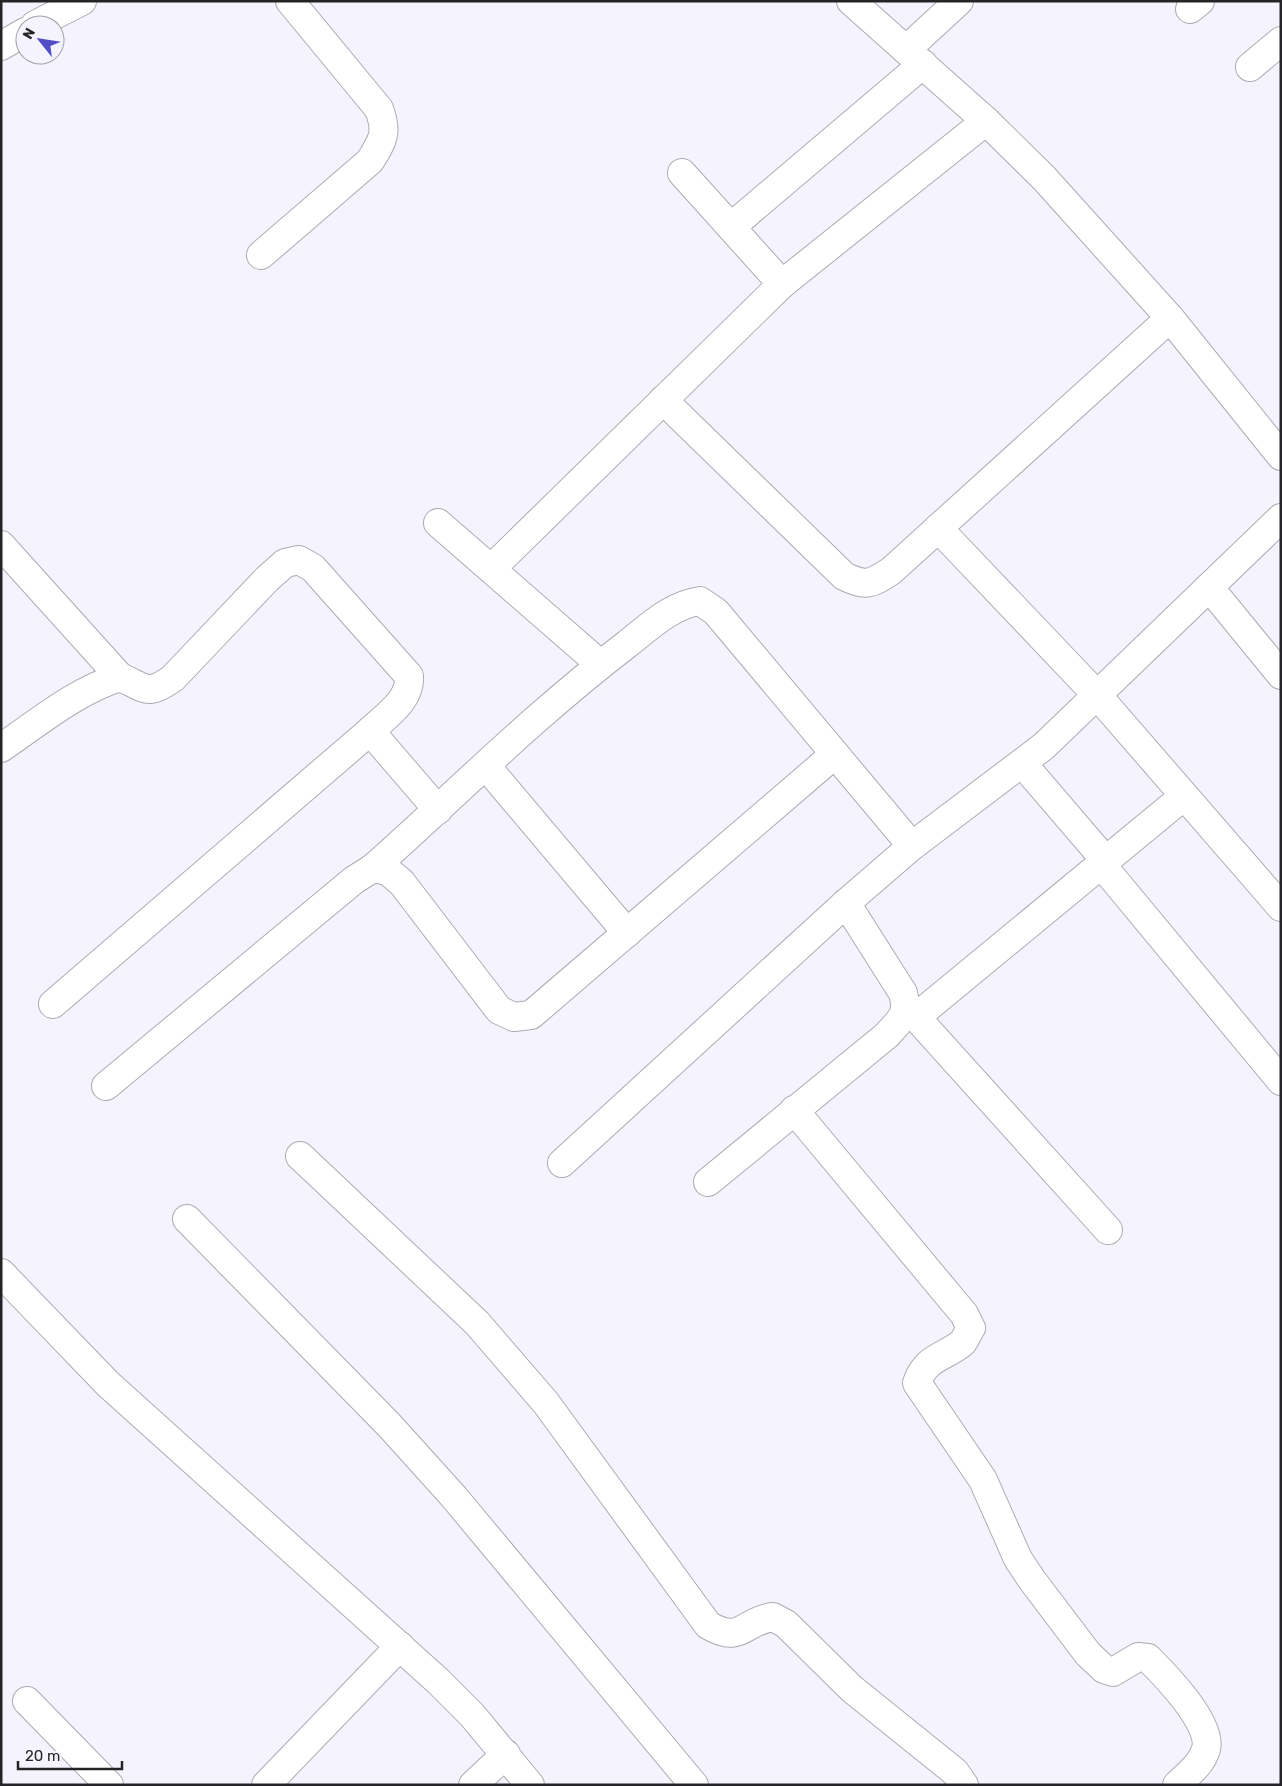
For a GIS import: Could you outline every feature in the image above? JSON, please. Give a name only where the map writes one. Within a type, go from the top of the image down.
[{"type":"street","points":[[55,15],[82,1]]},
{"type":"street","points":[[261,255],[370,160],[383,140],[385,124],[379,109],[290,1]]},
{"type":"street","points":[[851,1],[986,121],[1044,178],[1170,318],[1281,456]]},
{"type":"street","points":[[731,227],[914,57],[959,1]]},
{"type":"street","points":[[1,46],[15,38]]},
{"type":"street","points":[[1250,67],[1281,41]]},
{"type":"street","points":[[491,569],[782,284],[986,121]]},
{"type":"street","points":[[682,173],[782,284]]},
{"type":"street","points":[[664,400],[844,576],[858,583],[872,583],[891,571],[1170,318]]},
{"type":"street","points":[[562,1163],[846,903],[912,846],[1044,746],[1281,518]]},
{"type":"street","points":[[438,523],[600,664]]},
{"type":"street","points":[[938,528],[1097,695],[1281,907]]},
{"type":"street","points":[[1,545],[120,677],[148,691],[161,688],[173,678],[267,579],[285,563],[299,560],[313,568],[409,676],[410,686],[401,702],[370,731],[53,1004]]},
{"type":"street","points":[[1209,587],[1281,674]]},
{"type":"street","points":[[106,1086],[354,880],[373,868],[600,664],[684,603],[700,601],[716,612],[912,846]]},
{"type":"street","points":[[1,748],[83,693],[120,677]]},
{"type":"street","points":[[370,731],[438,810]]},
{"type":"street","points":[[373,868],[388,871],[402,883],[499,1010],[514,1018],[531,1015],[835,754]]},
{"type":"street","points":[[1022,763],[1281,1081]]},
{"type":"street","points":[[486,766],[626,933]]},
{"type":"street","points":[[708,1182],[887,1035],[902,1018],[1103,862],[1184,796]]},
{"type":"street","points":[[846,903],[903,993],[911,1012],[1108,1230]]},
{"type":"street","points":[[794,1110],[964,1314],[971,1328],[964,1341],[929,1363],[921,1372],[917,1383],[983,1480],[1018,1559],[1027,1573],[1088,1654],[1104,1669],[1113,1672],[1138,1657],[1148,1658],[1200,1720],[1206,1733],[1206,1748],[1199,1764],[1178,1785]]},
{"type":"street","points":[[300,1156],[477,1323],[502,1349],[546,1403],[708,1625],[720,1632],[732,1634],[743,1630],[760,1618],[774,1617],[780,1620],[852,1689],[955,1772],[964,1785]]},
{"type":"street","points":[[187,1219],[390,1426],[454,1497],[694,1785]]},
{"type":"street","points":[[1,1274],[108,1384],[400,1646],[472,1714],[530,1785]]},
{"type":"street","points":[[266,1785],[400,1646]]},
{"type":"street","points":[[27,1700],[109,1785]]},
{"type":"street","points":[[473,1785],[506,1754]]}]
